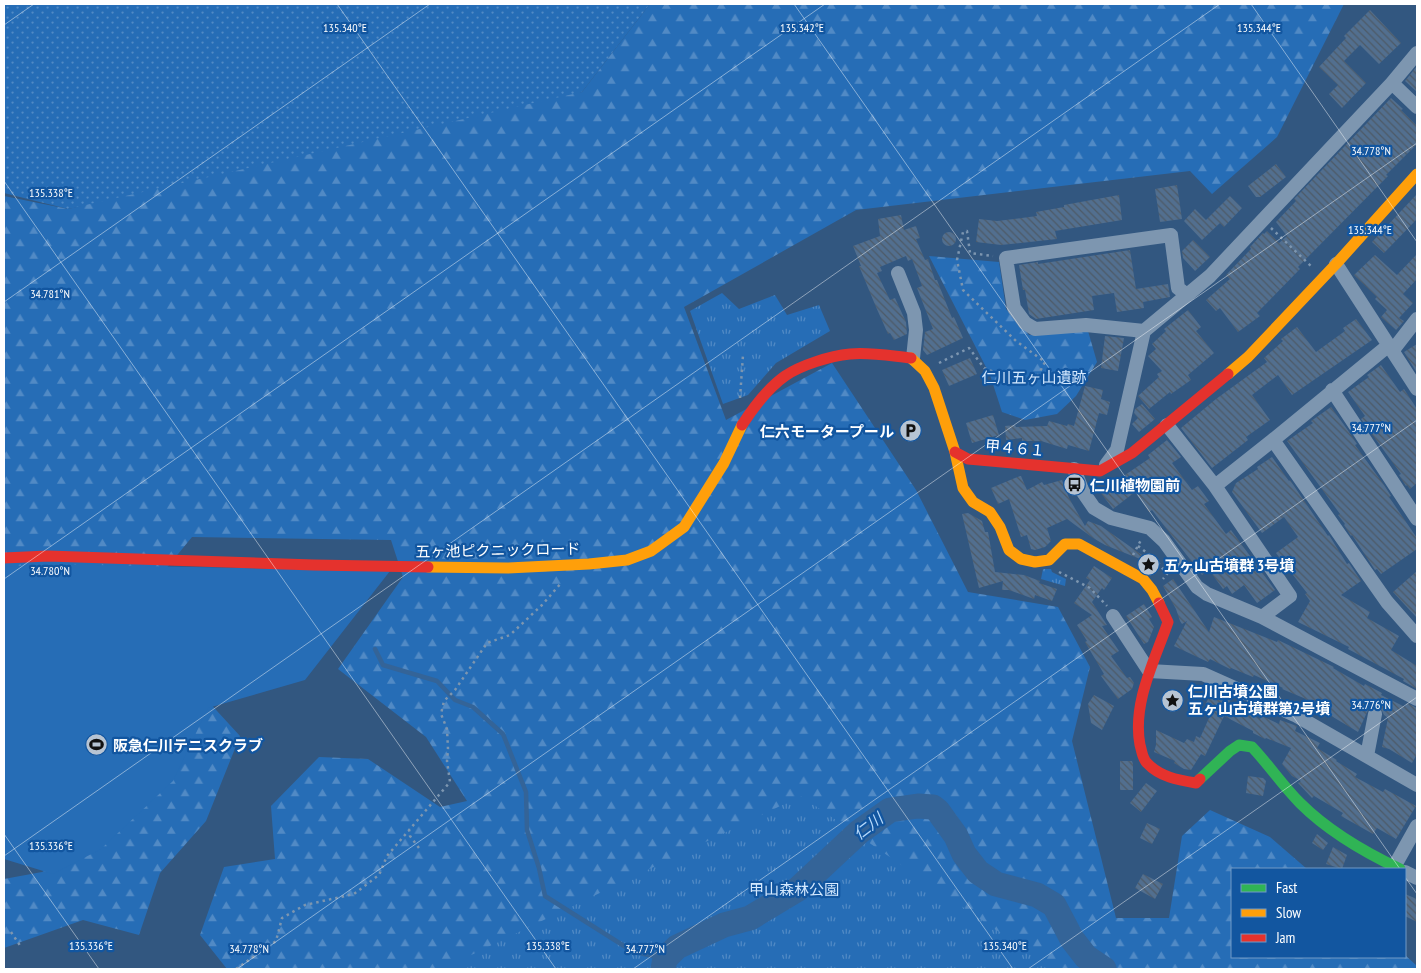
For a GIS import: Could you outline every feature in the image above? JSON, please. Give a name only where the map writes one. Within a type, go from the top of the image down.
[{"type":"street","points":[[1100,471],[1117,450],[1144,331],[1210,276],[1392,83],[1417,53]]},
{"type":"street","points":[[1392,83],[1417,107]]},
{"type":"street","points":[[1100,471],[1132,453],[1248,357],[1336,264],[1417,174]]},
{"type":"street","points":[[1144,331],[1086,324],[1035,329],[1025,323],[1014,308],[1006,258],[1171,235],[1178,288],[1187,295]]},
{"type":"street","points":[[1336,264],[1417,389]]},
{"type":"street","points":[[898,273],[914,313],[916,330],[913,358],[925,371],[934,388],[955,452],[962,488],[973,502],[990,512],[1000,527],[1009,550],[1021,559],[1035,562],[1049,560],[1065,544],[1079,544],[1143,579],[1152,590],[1168,622],[1144,689],[1139,723],[1140,744],[1146,763],[1165,776],[1196,783],[1239,745],[1252,747],[1305,809],[1331,831],[1365,853],[1398,868]]},
{"type":"street","points":[[1215,486],[1332,390],[1391,348],[1417,319]]},
{"type":"street","name":"五ヶ池ピクニックロード","points":[[4,558],[48,556],[314,565],[508,568],[626,560],[651,551],[684,527],[724,463],[737,434],[752,410],[785,376],[814,362],[849,354],[913,358]]},
{"type":"street","points":[[1332,390],[1417,519]]},
{"type":"street","points":[[1167,425],[1215,486],[1290,596],[1262,617]]},
{"type":"street","points":[[1273,440],[1387,602],[1417,636]]},
{"type":"street","name":"甲４６１","points":[[955,452],[968,458],[1100,471]]},
{"type":"street","points":[[1074,468],[1083,492],[1094,508],[1110,518],[1150,528],[1164,541],[1197,587],[1207,594],[1262,617],[1417,699]]},
{"type":"street","points":[[1113,616],[1149,671]]},
{"type":"street","points":[[1149,671],[1203,674],[1295,715],[1417,785]]},
{"type":"street","points":[[1367,756],[1375,714]]},
{"type":"street","points":[[1400,868],[1417,826]]},
{"type":"path","points":[[1262,220],[1323,278]]},
{"type":"path","points":[[925,371],[969,348],[984,368],[1006,377],[1035,381],[1045,362],[1016,341],[963,290],[957,260],[962,232],[966,232],[970,253],[1006,258]]},
{"type":"path","points":[[739,405],[743,355]]},
{"type":"path","points":[[1125,569],[1140,540],[1157,544],[1164,541]]},
{"type":"path","points":[[1138,546],[1155,559],[1167,574]]},
{"type":"path","points":[[1049,560],[1056,571],[1090,588],[1104,602],[1113,616]]},
{"type":"path","points":[[236,969],[276,941],[282,918],[305,905],[354,894],[379,875],[387,856],[450,782],[447,761],[447,729],[441,714],[444,701],[487,643],[510,635],[527,620],[556,591],[571,565]]},
{"type":"path","points":[[409,830],[410,836],[419,848]]},
{"type":"path","points":[[11,932],[21,948]]},
{"type":"green space","points":[[4,4],[650,4],[582,92],[499,128],[68,209],[4,193]]},
{"type":"green space","points":[[650,4],[1344,4],[1277,137],[1212,194],[1190,171],[856,210],[684,307],[726,420],[832,363],[916,490],[968,592],[1058,607],[1090,667],[1072,741],[1116,918],[1169,918],[1182,836],[1210,810],[1270,837],[1306,868],[1231,868],[1231,958],[1406,958],[1406,956],[1417,966],[1417,969],[227,969],[200,935],[224,867],[275,859],[271,806],[319,757],[368,759],[440,807],[467,801],[426,737],[338,669],[403,577],[391,540],[192,537],[45,716],[4,692],[4,196],[68,209],[582,92]]},
{"type":"green space","name":"仁川五ヶ山遺跡","points":[[929,256],[999,262],[1006,309],[1029,335],[1088,331],[1097,362],[1076,396],[1057,414],[1025,420],[1002,412],[990,375]]},
{"type":"green space","points":[[722,293],[739,309],[775,295],[787,315],[819,305],[830,331],[776,363],[748,395],[723,404],[690,311]]},
{"type":"green space","name":"阪急仁川テニスクラブ","points":[[46,564],[390,571],[305,680],[208,708],[173,781],[101,849],[53,874],[4,859],[4,567]]},
{"type":"green space","points":[[1043,569],[1051,569],[1052,572],[1066,579],[1065,586],[1041,579]]},
{"type":"green space","points":[[206,699],[240,736],[206,821],[160,873],[139,935],[83,920],[4,948],[4,879],[42,872],[98,842]]},
{"type":"green space","name":"甲山森林公園","points":[[801,796],[1053,969],[451,969],[463,959]]},
{"type":"building","points":[[1370,10],[1401,43],[1379,64],[1360,45],[1344,61],[1366,83],[1342,108],[1329,94],[1338,85],[1319,67],[1346,38],[1344,36]]},
{"type":"building","points":[[1417,66],[1417,92],[1405,81]]},
{"type":"building","points":[[1391,98],[1417,126],[1417,144],[1298,267],[1300,269],[1257,313],[1260,316],[1238,332],[1220,308],[1216,311],[1206,300],[1230,279],[1226,275],[1251,249],[1250,247],[1263,233],[1267,231],[1279,243],[1287,236],[1276,222],[1296,201],[1294,199]]},
{"type":"building","points":[[1276,164],[1286,177],[1260,197],[1256,197],[1248,186]]},
{"type":"building","points":[[1177,185],[1182,219],[1160,222],[1155,189]]},
{"type":"building","points":[[1417,194],[1417,219],[1384,253],[1372,242]]},
{"type":"building","points":[[1119,195],[1122,220],[1055,231],[1057,239],[1001,245],[976,242],[979,219],[997,221],[1037,216],[1036,212]]},
{"type":"building","points":[[1230,196],[1242,208],[1224,227],[1220,223],[1202,240],[1184,221],[1195,209],[1206,220]]},
{"type":"building","points":[[901,215],[904,230],[916,226],[920,238],[916,239],[925,260],[928,259],[935,280],[937,280],[952,318],[954,317],[963,338],[927,355],[923,350],[925,332],[933,329],[917,288],[922,286],[912,259],[908,261],[906,256],[880,267],[882,271],[877,273],[890,300],[895,298],[906,322],[907,334],[894,340],[890,333],[888,334],[876,307],[853,246],[880,236],[878,219]]},
{"type":"building","points":[[946,232],[952,232],[956,239],[952,246],[946,246],[942,242],[942,236]]},
{"type":"building","points":[[1193,240],[1210,257],[1195,271],[1183,258],[1182,251]]},
{"type":"building","points":[[1130,250],[1136,289],[1168,284],[1170,297],[1143,302],[1144,308],[1117,312],[1114,293],[1092,296],[1094,310],[1036,319],[1029,314],[1019,265],[1038,262],[1038,264]]},
{"type":"building","points":[[1417,254],[1417,279],[1403,294],[1413,303],[1399,318],[1404,321],[1396,330],[1381,317],[1387,310],[1375,299],[1377,297],[1354,275],[1375,255],[1397,275]]},
{"type":"building","points":[[1188,310],[1201,327],[1196,331],[1214,353],[1188,375],[1191,380],[1171,394],[1170,392],[1149,409],[1138,396],[1159,377],[1157,374],[1162,371],[1148,356],[1156,349],[1152,344],[1166,331],[1164,329]]},
{"type":"building","points":[[1356,319],[1372,340],[1292,395],[1278,375],[1252,395],[1270,420],[1246,437],[1248,440],[1212,468],[1181,428],[1216,399],[1267,362],[1264,358],[1283,341],[1281,339],[1297,327],[1316,352],[1345,331],[1343,328]]},
{"type":"building","points":[[1105,336],[1124,338],[1118,371],[1101,368]]},
{"type":"building","points":[[1417,344],[1417,373],[1404,352]]},
{"type":"building","points":[[970,358],[977,374],[949,386],[942,370]]},
{"type":"building","points":[[1381,365],[1400,392],[1404,389],[1417,409],[1417,483],[1410,489],[1406,486],[1399,475],[1401,474],[1361,419],[1365,416],[1348,392],[1369,377],[1367,375]]},
{"type":"building","points":[[1085,386],[1103,390],[1101,399],[1110,402],[1107,415],[1099,413],[1089,451],[1068,445],[1067,449],[1041,441],[1022,441],[1022,438],[1006,440],[1005,426],[1047,426],[1049,421],[1074,426]]},
{"type":"building","points":[[1142,404],[1155,419],[1139,432],[1132,424],[1138,418],[1134,413],[1135,409]]},
{"type":"building","points":[[1331,407],[1417,538],[1417,549],[1381,574],[1377,569],[1375,570],[1344,525],[1338,515],[1340,514],[1287,441],[1313,423],[1311,421]]},
{"type":"building","points":[[993,415],[999,435],[972,443],[966,423]]},
{"type":"building","points":[[1167,440],[1181,457],[1172,463],[1192,490],[1198,486],[1209,501],[1204,504],[1226,534],[1231,530],[1275,590],[1257,603],[1244,585],[1232,594],[1227,586],[1223,589],[1209,570],[1202,575],[1152,510],[1149,512],[1135,492],[1113,509],[1100,492],[1150,458],[1148,455]]},
{"type":"building","points":[[1272,457],[1361,581],[1341,595],[1370,612],[1367,618],[1399,636],[1391,650],[1417,666],[1417,689],[1403,681],[1404,679],[1348,649],[1349,647],[1298,622],[1310,601],[1305,594],[1307,593],[1276,553],[1298,537],[1284,517],[1262,533],[1232,492],[1236,483],[1258,469],[1257,467]]},
{"type":"building","points":[[1021,476],[1027,490],[1042,482],[1044,485],[1062,480],[1069,498],[1085,526],[1088,521],[1101,526],[1142,555],[1140,559],[1105,545],[1067,519],[1047,528],[1051,541],[1045,547],[1035,550],[1031,549],[1027,535],[1021,537],[1009,499],[998,504],[991,488]]},
{"type":"building","points":[[968,513],[982,521],[985,532],[988,532],[995,572],[1024,575],[1040,581],[1039,583],[1057,589],[1052,601],[1035,595],[1034,599],[1009,590],[1002,590],[1003,581],[979,588],[962,514]]},
{"type":"building","points":[[1094,566],[1112,578],[1104,590],[1102,588],[1092,602],[1107,625],[1102,626],[1119,651],[1111,656],[1127,678],[1130,677],[1134,683],[1132,689],[1118,699],[1101,676],[1104,674],[1077,625],[1092,615],[1074,603],[1090,580],[1086,578]]},
{"type":"building","points":[[1417,571],[1417,618],[1393,592]]},
{"type":"building","points":[[1173,579],[1209,632],[1214,617],[1277,642],[1278,640],[1334,667],[1364,686],[1365,684],[1382,693],[1381,695],[1405,707],[1407,703],[1417,708],[1417,754],[1412,763],[1389,749],[1382,747],[1388,718],[1380,707],[1373,706],[1369,708],[1358,732],[1304,702],[1306,699],[1283,688],[1254,675],[1253,677],[1230,669],[1210,659],[1208,662],[1174,646],[1187,621],[1182,624],[1163,586]]},
{"type":"building","points":[[1144,604],[1152,617],[1149,619],[1154,627],[1148,642],[1144,644],[1126,616]]},
{"type":"building","points":[[1213,690],[1231,699],[1229,703],[1260,719],[1262,716],[1279,724],[1280,720],[1297,726],[1295,731],[1320,743],[1317,748],[1357,774],[1355,777],[1383,792],[1385,789],[1416,806],[1396,839],[1377,828],[1373,834],[1341,816],[1343,813],[1314,796],[1312,798],[1298,783],[1301,781],[1292,776],[1282,764],[1291,748],[1265,739],[1224,716],[1205,756],[1201,754],[1191,770],[1184,769],[1174,763],[1175,761],[1154,752],[1156,730],[1184,743],[1187,739],[1194,742],[1196,736],[1200,738],[1214,707],[1206,703]]},
{"type":"building","points":[[1094,695],[1114,706],[1102,730],[1091,723],[1088,704]]},
{"type":"building","points":[[1120,761],[1132,761],[1133,790],[1120,790]]},
{"type":"building","points":[[1248,776],[1263,778],[1266,781],[1263,796],[1246,793]]},
{"type":"building","points":[[1146,783],[1157,791],[1141,812],[1130,803]]},
{"type":"building","points":[[1147,823],[1160,829],[1152,844],[1140,838]]},
{"type":"building","points":[[1317,834],[1328,843],[1323,850],[1312,843]]},
{"type":"building","points":[[1333,847],[1347,855],[1342,868],[1326,864]]},
{"type":"building","points":[[1143,874],[1163,884],[1155,899],[1135,888]]},
{"type":"building","points":[[1406,894],[1417,899],[1417,922],[1406,916]]},
{"type":"waterway","points":[[375,649],[383,665],[437,681],[455,700],[473,707],[503,734],[526,792],[527,830],[539,868],[545,896],[632,951],[665,959]]},
{"type":"waterway","name":"仁川","points":[[663,969],[665,959],[677,947],[724,925],[750,918],[798,889],[859,832],[890,810],[918,806],[933,807],[938,811],[956,836],[964,854],[978,872],[996,884],[1037,895],[1054,905],[1072,939],[1086,957],[1104,969]]},
{"type":"traffic: fast","points":[[1200,779],[1239,745],[1252,747],[1294,796],[1323,823],[1373,856],[1398,868]]},
{"type":"traffic: slow","points":[[1228,374],[1248,357],[1336,264],[1417,174]]},
{"type":"traffic: slow","points":[[911,358],[925,371],[934,388],[955,452],[963,488],[973,502],[990,512],[1000,527],[1009,550],[1021,559],[1035,562],[1049,560],[1065,544],[1079,544],[1143,579],[1159,603]]},
{"type":"traffic: slow","points":[[428,567],[508,568],[589,564],[627,560],[651,551],[684,527],[724,463],[742,425]]},
{"type":"traffic: jam","points":[[742,425],[773,386],[785,376],[807,365],[850,354],[873,354],[911,358]]},
{"type":"traffic: jam","points":[[955,452],[968,459],[1100,471],[1132,453],[1228,374]]},
{"type":"traffic: jam","points":[[4,558],[48,556],[428,567]]},
{"type":"traffic: jam","points":[[1159,603],[1168,622],[1151,667],[1142,698],[1138,729],[1140,745],[1145,761],[1158,772],[1189,782],[1196,783],[1200,779]]},
{"type":"place","name":"仁六モータープール","points":[[910,431]]},
{"type":"place","name":"仁川植物園前","points":[[1074,485]]},
{"type":"place","name":"五ヶ山古墳群 3号墳","points":[[1148,565]]},
{"type":"place","name":"仁川古墳公園 五ヶ山古墳群第2号墳","points":[[1172,700]]},
{"type":"place","name":"阪急仁川テニスクラブ","points":[[97,745]]}]
